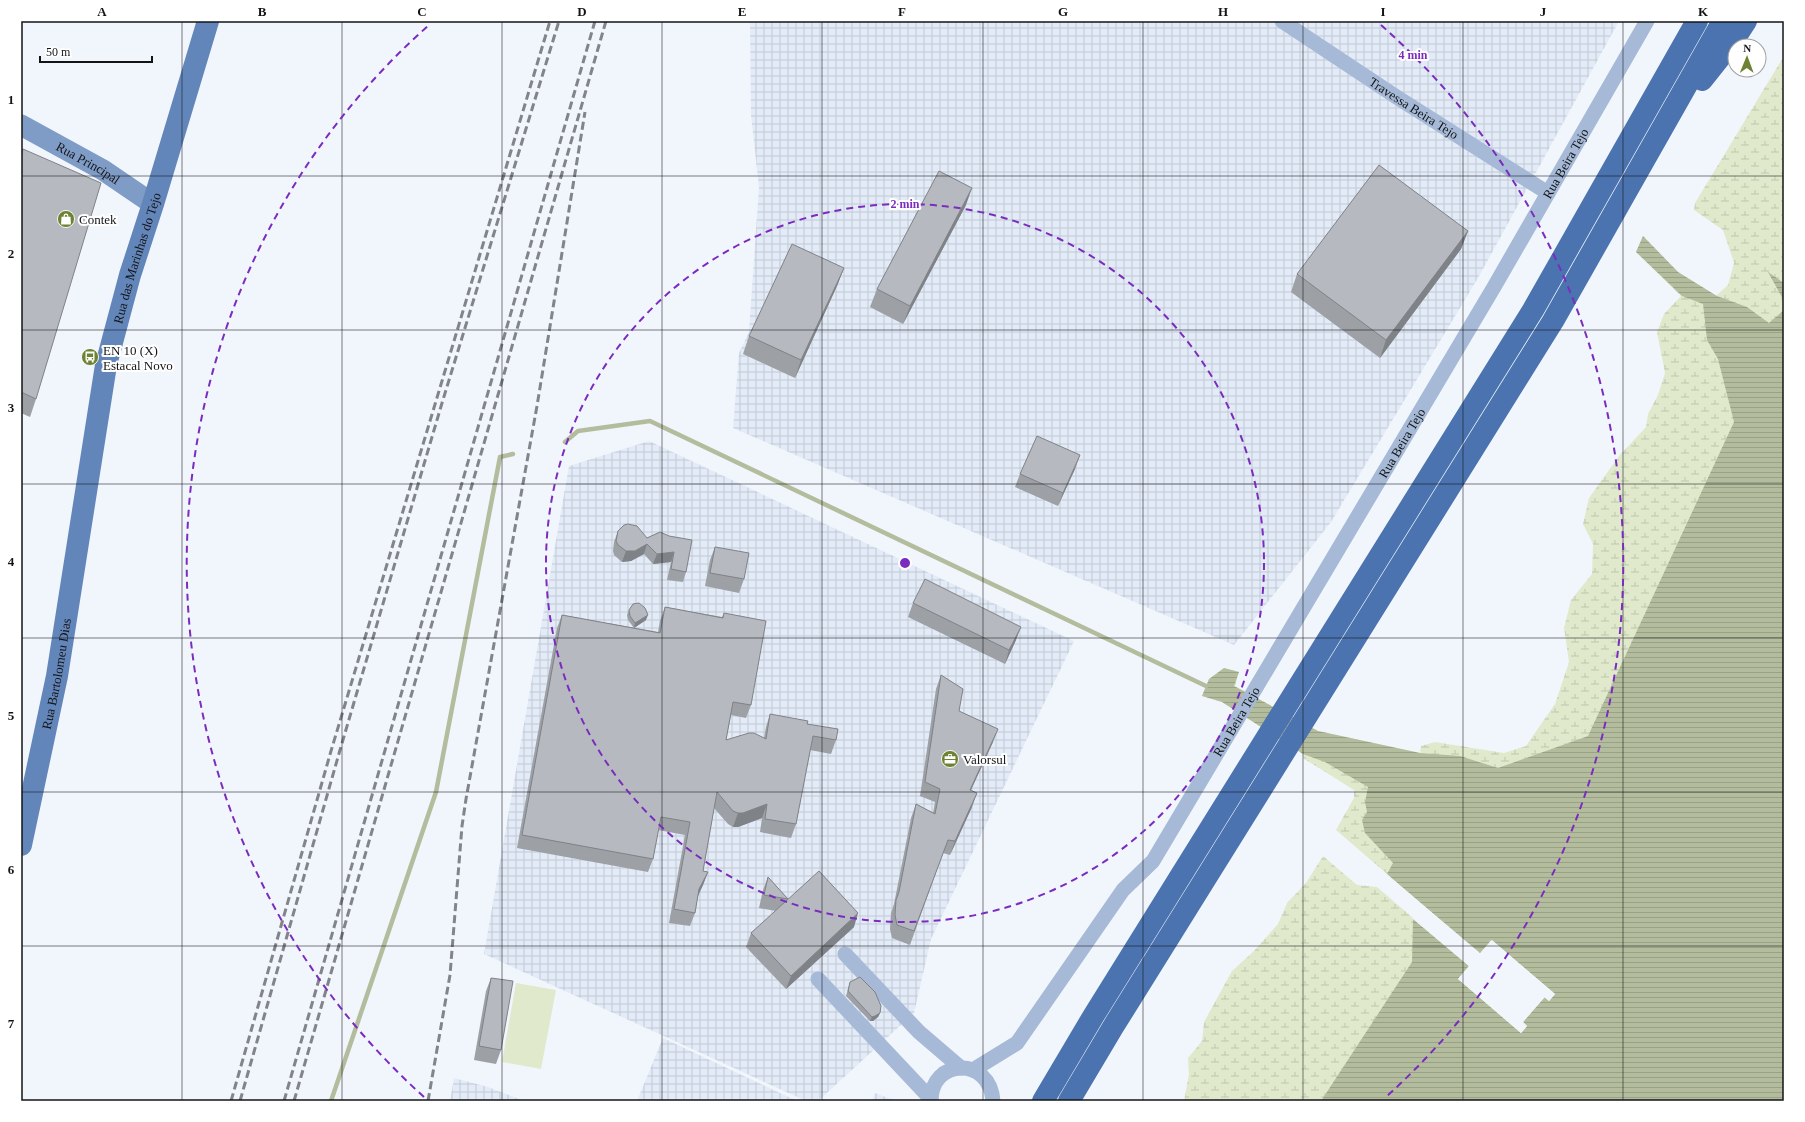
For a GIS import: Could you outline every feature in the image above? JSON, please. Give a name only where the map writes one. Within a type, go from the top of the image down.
[{"type":"highway","points":[[1043,1101],[1094,1015],[1533,310],[1697,21]]},
{"type":"highway","points":[[1069,1101],[1113,1027],[1553,321],[1723,21]]},
{"type":"highway","points":[[1658,136],[1733,41],[1746,21]]},
{"type":"main road","name":"Rua das Marinhas do Tejo","points":[[84,500],[106,365],[130,275],[208,21]]},
{"type":"main road","name":"Rua Bartolomeu Dias","points":[[21,845],[57,676],[84,500]]},
{"type":"street","name":"Travessa Beira Tejo","points":[[1282,21],[1395,96],[1548,193]]},
{"type":"street","name":"Rua Beira Tejo","points":[[931,1100],[932,1090],[936,1081],[943,1074],[952,1070],[967,1069],[1017,1043],[1123,890],[1153,861],[1548,193],[1647,21]]},
{"type":"street","name":"Rua Principal","points":[[21,125],[103,170],[153,204]]},
{"type":"street","points":[[845,954],[919,1032],[967,1069],[982,1075],[992,1092],[993,1101]]},
{"type":"street","points":[[818,979],[931,1100]]},
{"type":"shaded area","points":[[750,21],[1619,21],[1478,278],[1331,522],[1234,645],[733,428],[739,353],[749,332],[759,187],[751,115]]},
{"type":"shaded area","points":[[1643,236],[1678,272],[1717,296],[1747,307],[1769,323],[1784,310],[1784,1101],[1321,1101],[1412,962],[1413,919],[1469,966],[1458,979],[1521,1033],[1527,1026],[1523,1022],[1545,997],[1549,1001],[1555,994],[1491,940],[1480,954],[1387,874],[1393,863],[1365,833],[1362,820],[1367,812],[1365,802],[1368,787],[1325,762],[1303,754],[1222,702],[1202,696],[1209,679],[1224,668],[1239,672],[1234,686],[1318,731],[1420,753],[1460,756],[1498,768],[1588,736],[1734,422],[1718,359],[1707,340],[1703,304],[1682,296],[1636,252]]},
{"type":"shaded area","points":[[1768,272],[1784,283],[1784,301]]},
{"type":"shaded area","points":[[649,441],[1074,641],[931,939],[914,1013],[818,1101],[806,1101],[484,954],[569,466]]},
{"type":"shaded area","points":[[663,1038],[797,1101],[637,1101]]},
{"type":"shaded area","points":[[454,1078],[488,1087],[524,1101],[450,1101]]},
{"type":"shaded area","points":[[875,1093],[896,1101],[872,1101]]},
{"type":"green space","points":[[1784,56],[1784,555],[1503,949],[1492,940],[1480,954],[1336,830],[1354,798],[1354,790],[1303,758],[1303,754],[1222,702],[1202,696],[1209,679],[1224,668],[1239,672],[1235,686],[1318,731],[1420,753],[1421,746],[1435,742],[1504,753],[1526,746],[1555,704],[1569,662],[1564,628],[1571,600],[1592,574],[1593,544],[1583,524],[1589,498],[1619,456],[1646,427],[1648,414],[1658,395],[1665,373],[1657,332],[1664,314],[1681,296],[1636,252],[1643,236],[1678,272],[1716,296],[1728,285],[1734,263],[1723,230],[1694,210],[1695,203]]},
{"type":"green space","points":[[1323,856],[1357,885],[1377,887],[1469,966],[1458,979],[1494,1010],[1433,1101],[1184,1101],[1189,1074],[1188,1058],[1202,1041],[1204,1022],[1232,971],[1254,951],[1278,924],[1287,903],[1306,883]]},
{"type":"green space","points":[[516,983],[556,990],[541,1069],[502,1062]]},
{"type":"pier","points":[[1385,873],[1480,953],[1492,940],[1555,994],[1549,1001],[1544,997],[1523,1022],[1527,1026],[1521,1033],[1458,979],[1469,966],[1412,918],[1415,917],[1470,965],[1460,979],[1521,1031],[1525,1026],[1521,1021],[1543,996],[1545,995],[1549,998],[1552,994],[1492,943],[1481,955],[1479,955],[1385,875]]},
{"type":"building","points":[[23,149],[101,183],[36,399],[21,392],[21,157]]},
{"type":"building","points":[[1379,165],[1468,231],[1386,340],[1297,274]]},
{"type":"building","points":[[939,171],[972,188],[910,306],[877,289]]},
{"type":"building","points":[[792,244],[844,268],[801,360],[749,336]]},
{"type":"building","points":[[1037,436],[1080,455],[1063,493],[1020,474]]},
{"type":"building","points":[[628,524],[637,526],[647,538],[660,532],[669,536],[692,540],[686,572],[671,569],[674,552],[657,554],[647,544],[635,551],[626,551],[618,545],[616,541],[618,531],[624,525]]},
{"type":"building","points":[[715,547],[749,553],[744,579],[710,573]]},
{"type":"building","points":[[925,579],[1021,627],[1009,650],[913,603]]},
{"type":"building","points":[[639,603],[645,608],[648,615],[635,623],[630,616],[629,610],[633,604]]},
{"type":"building","points":[[665,607],[723,618],[724,613],[766,621],[751,705],[733,702],[726,740],[749,733],[754,733],[766,739],[770,714],[808,721],[807,724],[838,729],[836,740],[813,736],[796,824],[765,819],[767,804],[743,813],[733,811],[717,792],[703,871],[708,872],[699,889],[695,913],[674,909],[690,822],[661,817],[653,859],[522,835],[562,615],[660,633]]},
{"type":"building","points":[[941,675],[963,689],[959,711],[998,729],[970,790],[977,793],[955,841],[948,840],[914,931],[897,925],[895,915],[896,900],[899,892],[916,804],[935,814],[940,789],[925,782]]},
{"type":"building","points":[[819,871],[858,913],[791,976],[751,933]]},
{"type":"building","points":[[768,877],[788,899],[764,895]]},
{"type":"building","points":[[860,977],[875,992],[881,1006],[880,1013],[875,1016],[872,1017],[848,991],[850,982]]},
{"type":"building","points":[[491,978],[513,981],[501,1050],[479,1046]]},
{"type":"waterway","points":[[565,442],[578,431],[650,421],[1206,686]]},
{"type":"waterway","points":[[331,1101],[436,792],[500,457],[513,454]]},
{"type":"railway","points":[[231,1101],[331,751],[550,21]]},
{"type":"railway","points":[[240,1101],[340,750],[442,403],[559,21]]},
{"type":"railway","points":[[284,1101],[595,21]]},
{"type":"railway","points":[[294,1101],[606,21]]},
{"type":"railway","points":[[428,1101],[450,975],[462,826],[466,799],[537,406],[585,112]]},
{"type":"place","name":"Contek","points":[[66,219]]},
{"type":"place","name":"EN 10 (X) Estacal Novo","points":[[90,357]]},
{"type":"place","name":"Valorsul","points":[[950,759]]}]
